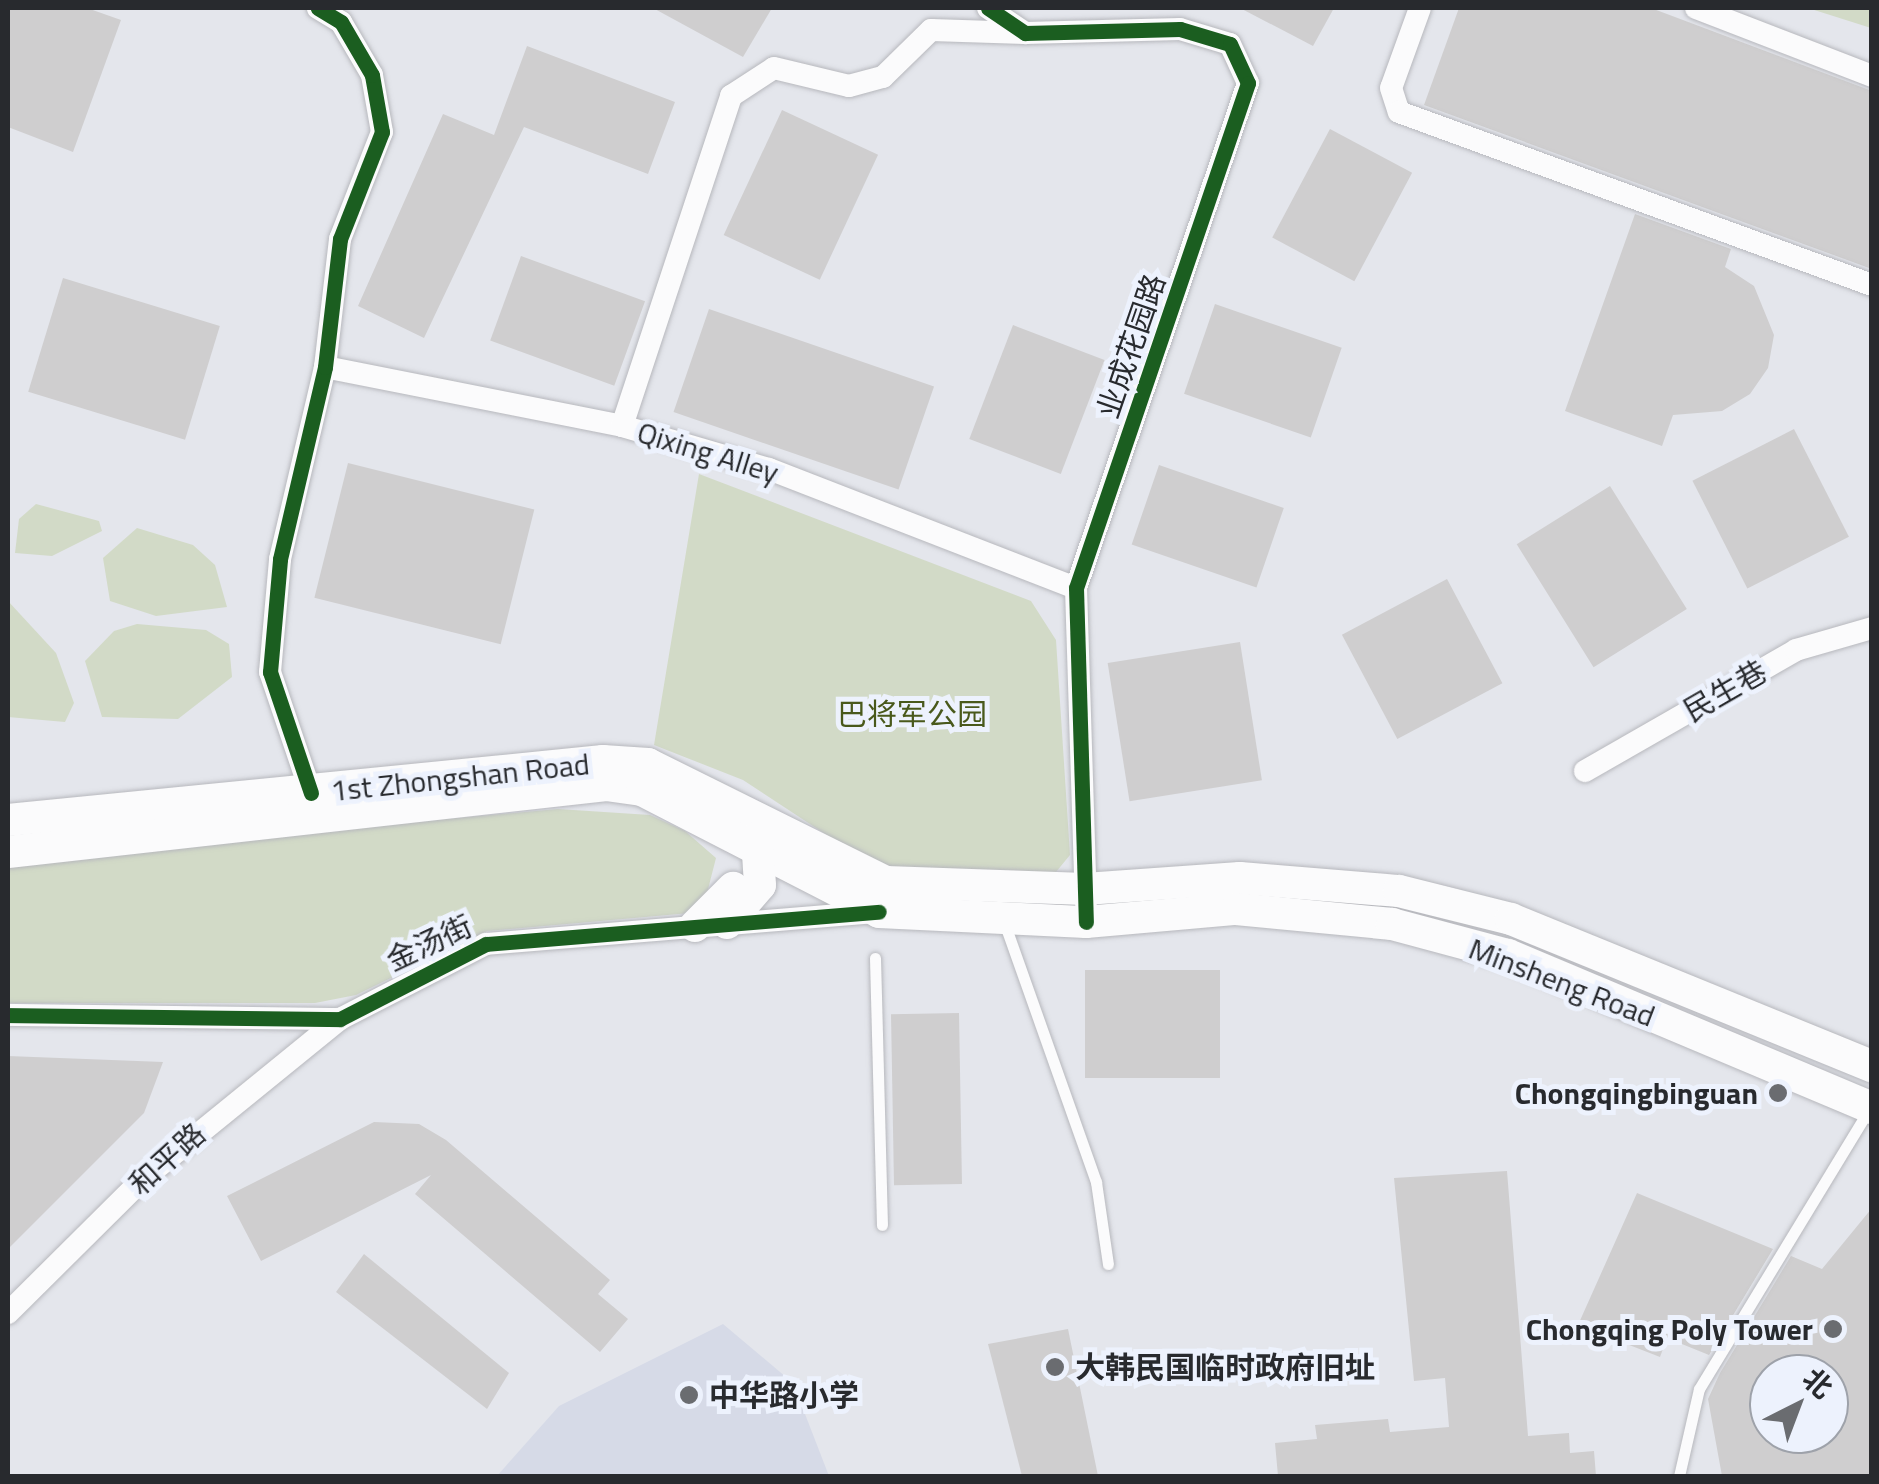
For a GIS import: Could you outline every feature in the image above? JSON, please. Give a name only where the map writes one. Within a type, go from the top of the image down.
[{"type":"main road","name":"1st Zhongshan Road","points":[[8,820],[311,793],[603,761],[648,764],[724,812],[883,897]]},
{"type":"main road","name":"1st Zhongshan Road","points":[[8,852],[32,857],[606,785],[724,812]]},
{"type":"main road","points":[[724,812],[762,852],[883,897]]},
{"type":"main road","points":[[711,925],[738,881],[736,846],[724,812]]},
{"type":"main road","points":[[711,925],[760,885],[762,852]]},
{"type":"main road","name":"Minsheng Road","points":[[883,897],[1240,878],[1399,891],[1511,919],[1872,1066]]},
{"type":"main road","name":"Minsheng Road","points":[[883,897],[1002,918],[1086,922],[1236,909],[1392,924],[1508,955],[1871,1108]]},
{"type":"street","points":[[311,793],[270,672],[280,559],[325,368],[340,239],[382,132],[372,75],[341,22],[318,8]]},
{"type":"street","points":[[988,8],[1025,33]]},
{"type":"street","points":[[1420,8],[1391,88],[1399,112],[1872,286]]},
{"type":"street","points":[[1696,8],[1872,76]]},
{"type":"street","name":"业成花园路","points":[[622,426],[732,96],[774,68],[848,86],[883,77],[931,30],[1180,30],[1230,44],[1248,83],[1076,588],[1086,922]]},
{"type":"street","name":"Qixing Alley","points":[[325,368],[622,426],[770,469],[1076,588]]},
{"type":"street","name":"民生巷","points":[[1585,771],[1796,650],[1872,628]]},
{"type":"street","name":"金汤街","points":[[8,1015],[340,1019],[486,944],[711,925],[883,897]]},
{"type":"street","name":"和平路","points":[[8,1313],[142,1178],[340,1019]]},
{"type":"lane","points":[[1002,918],[1096,1182],[1108,1264]]},
{"type":"lane","points":[[875,958],[882,1225]]},
{"type":"lane","points":[[1678,1476],[1699,1389],[1871,1108]]},
{"type":"shaded area","name":"中华路小学","points":[[723,1324],[793,1383],[829,1476],[497,1476],[559,1406]]},
{"type":"green space","points":[[1808,8],[1871,8],[1871,28]]},
{"type":"green space","name":"巴将军公园","points":[[699,474],[1031,601],[1056,640],[1070,855],[1056,872],[903,872],[851,851],[743,780],[654,745]]},
{"type":"green space","points":[[36,504],[99,521],[102,531],[52,556],[15,553],[19,519]]},
{"type":"green space","points":[[137,528],[193,545],[215,565],[227,607],[156,616],[110,601],[103,558]]},
{"type":"green space","points":[[8,601],[56,653],[74,703],[65,722],[8,717]]},
{"type":"green space","points":[[137,624],[206,630],[229,644],[232,677],[178,719],[102,717],[85,661],[114,631]]},
{"type":"green space","points":[[558,809],[650,815],[685,831],[716,858],[705,901],[690,913],[487,931],[356,995],[315,1003],[8,1003],[8,858]]},
{"type":"building","points":[[8,8],[87,8],[121,20],[73,152],[8,127]]},
{"type":"building","points":[[653,8],[772,8],[743,57]]},
{"type":"building","points":[[1240,8],[1334,8],[1313,46]]},
{"type":"building","points":[[1459,8],[1651,8],[1872,91],[1869,268],[1424,105]]},
{"type":"building","points":[[527,46],[675,102],[648,174],[524,127],[424,338],[358,306],[443,114],[494,135]]},
{"type":"building","points":[[782,110],[878,155],[820,280],[724,235]]},
{"type":"building","points":[[1330,129],[1412,173],[1354,281],[1272,238]]},
{"type":"building","points":[[1635,214],[1731,249],[1725,267],[1754,286],[1774,335],[1768,368],[1750,394],[1722,411],[1673,415],[1662,446],[1565,411]]},
{"type":"building","points":[[521,256],[645,301],[614,386],[490,341]]},
{"type":"building","points":[[63,278],[220,326],[185,440],[28,392]]},
{"type":"building","points":[[1215,304],[1342,348],[1311,437],[1184,394]]},
{"type":"building","points":[[709,309],[934,386],[899,490],[674,412]]},
{"type":"building","points":[[1013,325],[1104,360],[1061,474],[969,439]]},
{"type":"building","points":[[1794,429],[1849,537],[1747,589],[1692,481]]},
{"type":"building","points":[[348,463],[534,509],[501,644],[314,598]]},
{"type":"building","points":[[1159,465],[1284,508],[1256,587],[1132,544]]},
{"type":"building","points":[[1610,486],[1687,609],[1594,667],[1517,544]]},
{"type":"building","points":[[1447,579],[1502,683],[1397,739],[1342,635]]},
{"type":"building","points":[[1240,642],[1262,780],[1130,801],[1108,663]]},
{"type":"building","points":[[1085,970],[1220,970],[1220,1078],[1085,1078]]},
{"type":"building","points":[[959,1013],[962,1184],[894,1185],[891,1014]]},
{"type":"building","points":[[8,1056],[163,1062],[144,1113],[8,1249]]},
{"type":"building","points":[[374,1122],[419,1124],[446,1140],[610,1280],[598,1294],[628,1319],[600,1352],[415,1194],[431,1175],[261,1261],[227,1196]]},
{"type":"building","points":[[1507,1171],[1528,1436],[1569,1433],[1570,1453],[1594,1451],[1596,1476],[1278,1476],[1275,1443],[1317,1439],[1315,1425],[1388,1419],[1390,1432],[1449,1427],[1445,1378],[1414,1381],[1394,1178]]},
{"type":"building","points":[[1637,1193],[1773,1249],[1709,1355],[1667,1338],[1660,1357],[1578,1325]]},
{"type":"building","points":[[1872,1208],[1872,1476],[1722,1476],[1708,1399],[1791,1256],[1822,1269]]},
{"type":"building","points":[[364,1254],[509,1373],[487,1409],[336,1292]]},
{"type":"building","points":[[1068,1329],[1098,1476],[1022,1476],[988,1344]]},
{"type":"cycle path","points":[[311,793],[270,672],[280,559],[325,367],[340,239],[382,132],[372,75],[341,22],[318,8]]},
{"type":"cycle path","points":[[988,8],[1025,33],[1180,29],[1230,44],[1248,83],[1076,588],[1086,922]]},
{"type":"cycle path","points":[[8,1015],[340,1019],[486,944],[879,912]]},
{"type":"place","name":"Chongqingbinguan","points":[[1778,1093]]},
{"type":"place","name":"Chongqing Poly Tower","points":[[1833,1329]]},
{"type":"place","name":"大韩民国临时政府旧址","points":[[1055,1367]]},
{"type":"place","name":"中华路小学","points":[[689,1395]]}]
